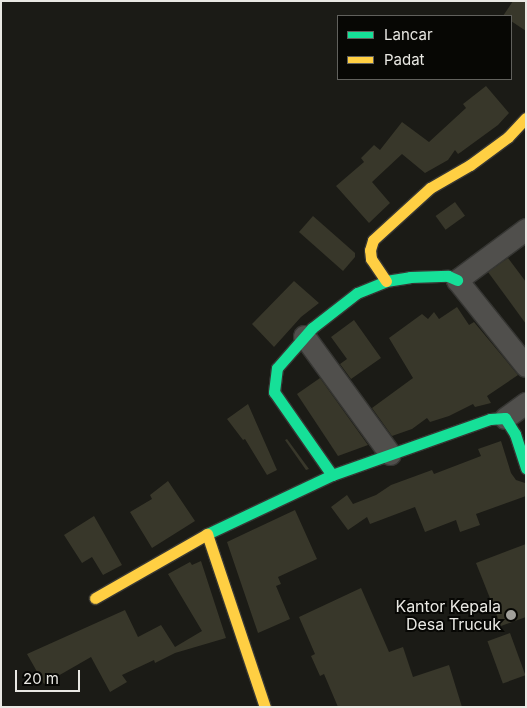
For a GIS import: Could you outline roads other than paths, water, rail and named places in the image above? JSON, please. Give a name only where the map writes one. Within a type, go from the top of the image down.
[{"type":"street","points":[[386,281],[371,259],[370,250],[374,240],[430,188],[470,165],[508,137],[526,118]]},
{"type":"street","points":[[457,280],[526,229]]},
{"type":"street","points":[[332,475],[274,392],[277,368],[304,336],[357,293],[386,281],[448,276],[457,280],[526,366]]},
{"type":"street","points":[[304,336],[390,454]]},
{"type":"street","points":[[95,598],[207,534],[332,475],[475,422],[505,418],[526,403]]},
{"type":"street","points":[[505,418],[515,434],[526,468]]},
{"type":"street","points":[[207,534],[218,562],[265,707]]},
{"type":"place","name":"Kantor Kepala Desa Trucuk","points":[[511,615]]}]
